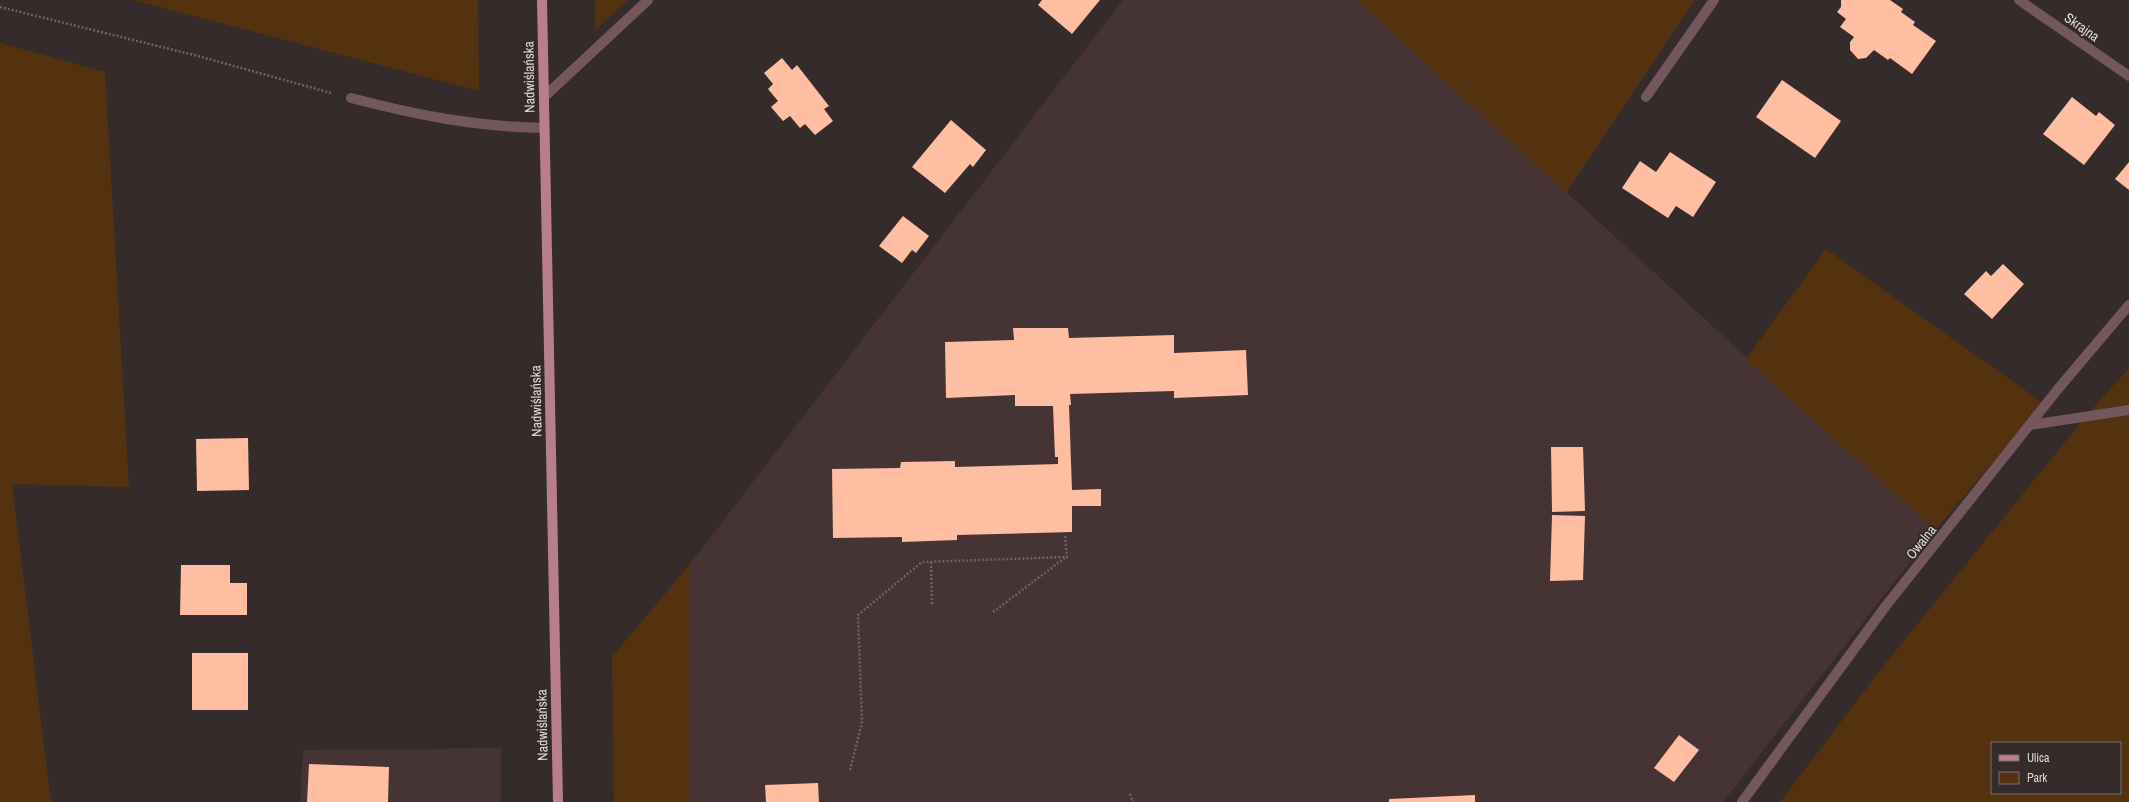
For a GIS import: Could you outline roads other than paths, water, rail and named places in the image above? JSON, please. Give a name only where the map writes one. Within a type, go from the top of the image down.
[{"type":"main road","name":"Nadwiślańska","points":[[542,0],[558,802]]},
{"type":"street","points":[[544,97],[648,0]]},
{"type":"street","points":[[1646,97],[1714,0]]},
{"type":"street","name":"Skrajna","points":[[2019,0],[2129,76]]},
{"type":"street","points":[[351,98],[443,120],[517,128],[544,128]]},
{"type":"street","name":"Owalna","points":[[1742,802],[1885,607],[2030,425],[2129,305]]},
{"type":"street","points":[[2030,425],[2129,410]]}]
